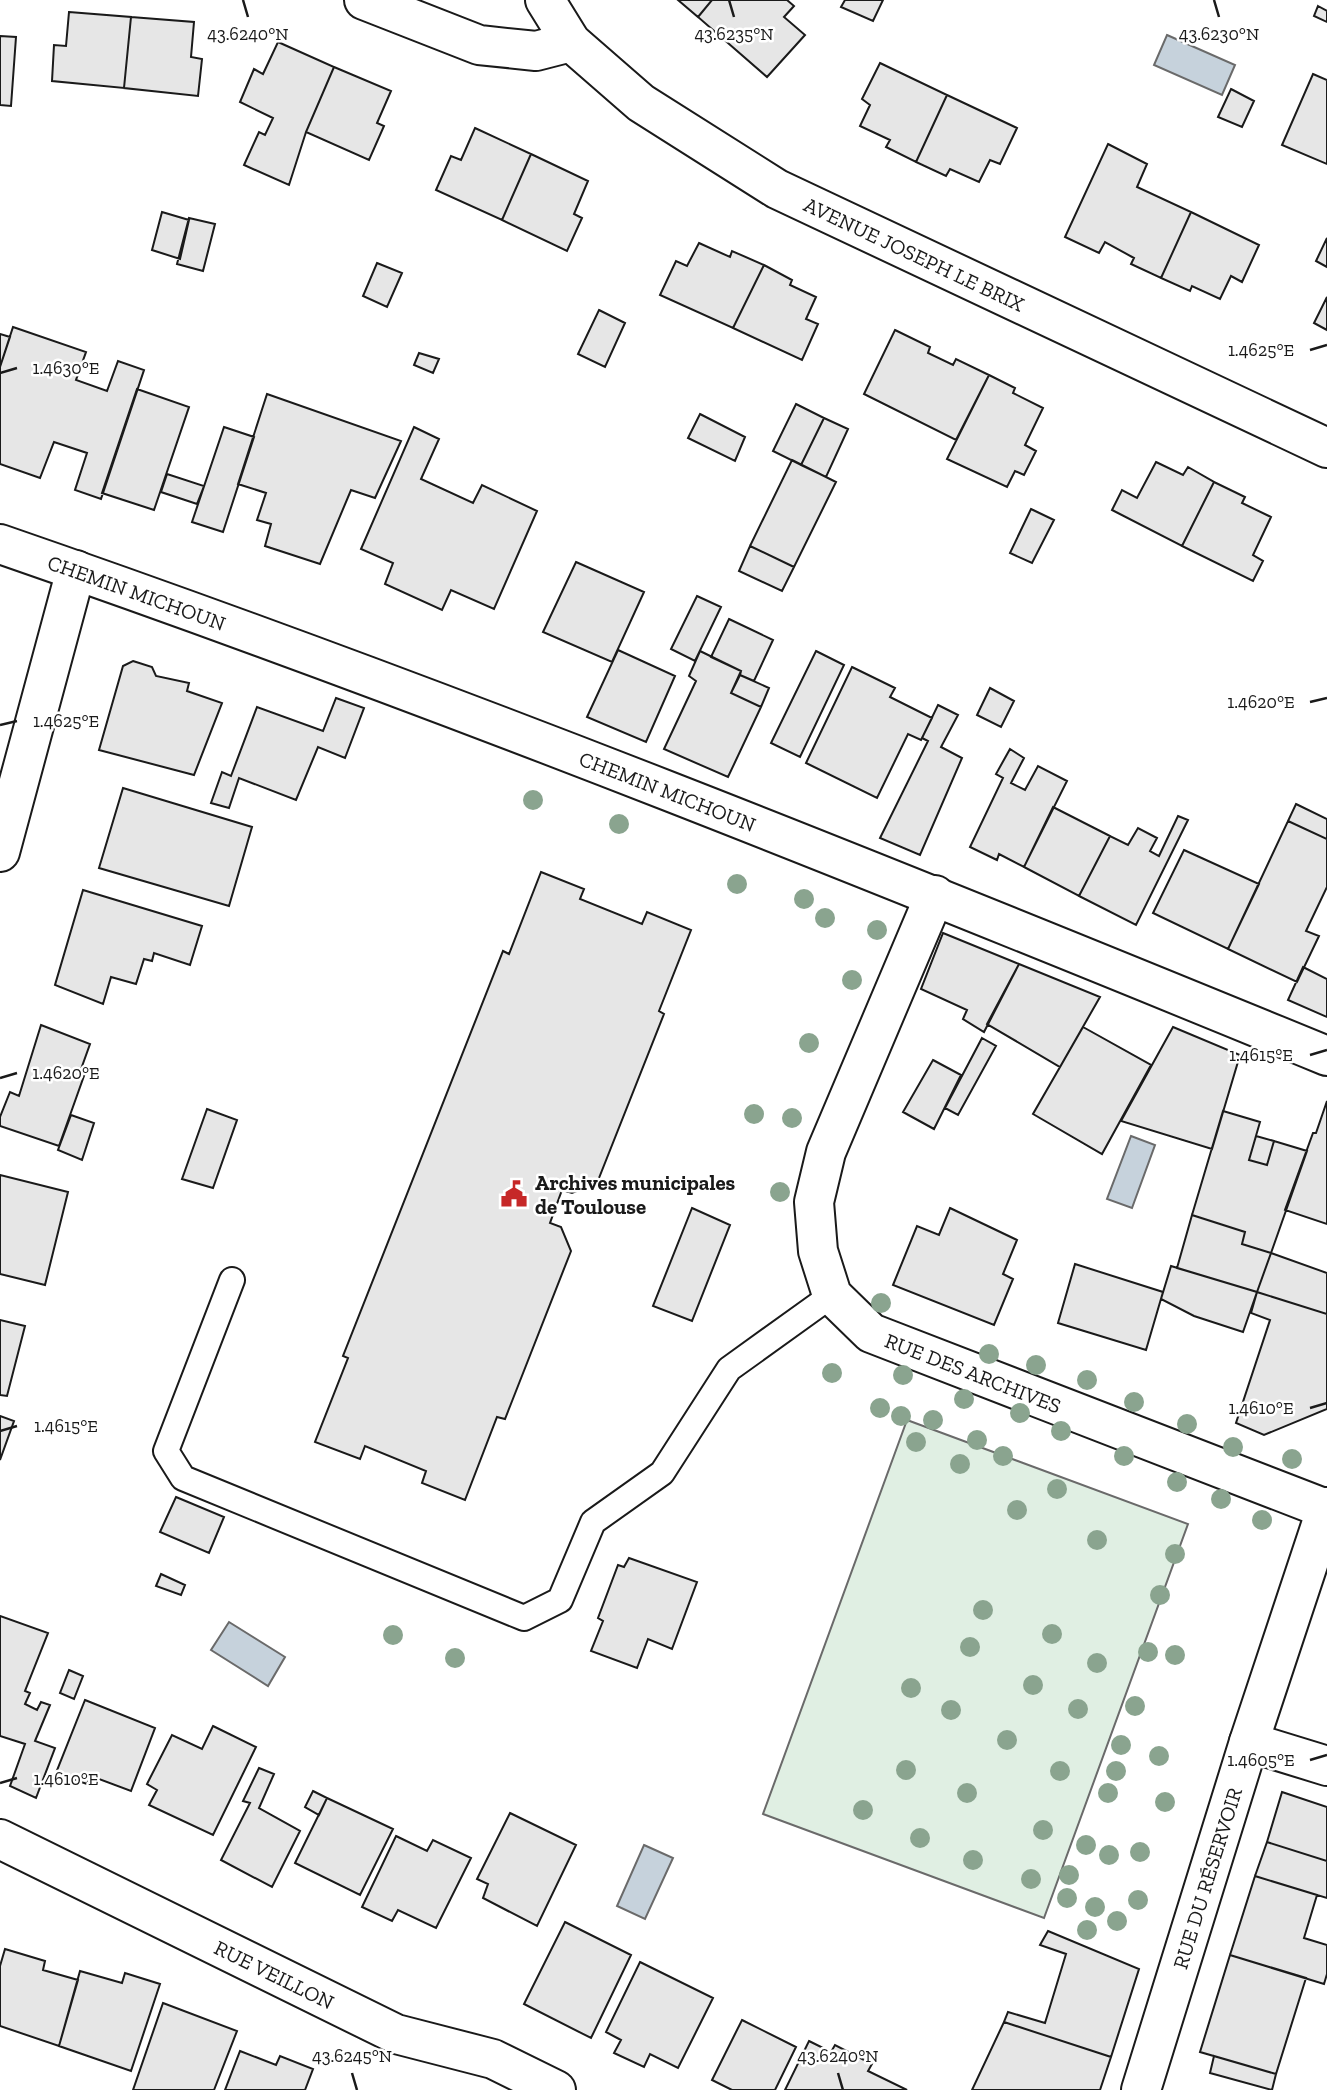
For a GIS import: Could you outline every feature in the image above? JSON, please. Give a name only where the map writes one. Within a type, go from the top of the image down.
[{"type":"street","points":[[364,0],[480,45],[536,51],[571,42]]},
{"type":"street","name":"AVENUE JOSEPH LE BRIX","points":[[545,0],[571,42],[641,103],[777,189],[1327,448]]},
{"type":"street","name":"CHEMIN MICHOUN","points":[[0,544],[479,716],[935,895],[1327,1056]]},
{"type":"street","points":[[0,852],[76,570]]},
{"type":"street","name":"RUE DES ARCHIVES","points":[[935,895],[826,1152],[814,1202],[818,1251],[832,1295],[871,1333],[1327,1508]]},
{"type":"street","name":"RUE DU RÉSERVOIR","points":[[1141,2090],[1250,1742],[1327,1508]]},
{"type":"street","points":[[1250,1742],[1327,1766]]},
{"type":"street","name":"RUE VEILLON","points":[[0,1839],[396,2034],[493,2059],[556,2090]]},
{"type":"lane","points":[[232,1280],[166,1451],[183,1478],[524,1618],[560,1600],[593,1522],[662,1473],[729,1369],[832,1295]]},
{"type":"green space","points":[[907,1420],[1188,1524],[1044,1918],[763,1814]]},
{"type":"shaded area","points":[[1167,35],[1235,65],[1222,95],[1154,65]]},
{"type":"shaded area","points":[[1131,1136],[1155,1145],[1132,1208],[1107,1199]]},
{"type":"shaded area","points":[[229,1622],[285,1657],[268,1686],[211,1650]]},
{"type":"shaded area","points":[[644,1845],[673,1858],[645,1919],[617,1906]]},
{"type":"building","points":[[678,0],[712,0],[698,17]]},
{"type":"building","points":[[712,0],[787,0],[794,6],[784,17],[805,35],[767,77],[698,17]]},
{"type":"building","points":[[845,0],[883,0],[873,21],[841,7]]},
{"type":"building","points":[[1318,6],[1327,11],[1327,22],[1314,16]]},
{"type":"building","points":[[69,12],[131,17],[124,88],[52,81],[54,45],[66,46]]},
{"type":"building","points":[[131,17],[194,22],[191,57],[202,59],[198,96],[124,88]]},
{"type":"building","points":[[0,36],[16,37],[11,106],[0,105]]},
{"type":"building","points":[[278,42],[334,67],[306,132],[289,185],[244,165],[259,132],[265,135],[273,118],[240,102],[254,69],[263,74]]},
{"type":"building","points":[[880,63],[947,95],[916,162],[886,147],[890,140],[860,126],[870,105],[862,99]]},
{"type":"building","points":[[334,67],[391,91],[377,123],[384,126],[369,160],[306,132]]},
{"type":"building","points":[[1313,74],[1327,80],[1327,164],[1282,145]]},
{"type":"building","points":[[1231,89],[1254,101],[1242,127],[1218,117]]},
{"type":"building","points":[[947,95],[1017,128],[1000,164],[990,160],[979,182],[950,169],[946,176],[916,162]]},
{"type":"building","points":[[475,128],[531,154],[502,220],[436,190],[451,156],[461,160]]},
{"type":"building","points":[[1108,144],[1147,164],[1137,187],[1191,212],[1161,278],[1131,264],[1134,258],[1105,242],[1099,253],[1065,237]]},
{"type":"building","points":[[531,154],[588,181],[574,214],[582,218],[567,251],[502,220]]},
{"type":"building","points":[[162,212],[189,220],[180,259],[152,250]]},
{"type":"building","points":[[1191,212],[1259,245],[1242,282],[1231,276],[1220,299],[1192,286],[1190,291],[1161,278]]},
{"type":"building","points":[[189,218],[215,224],[203,271],[177,264]]},
{"type":"building","points":[[1327,238],[1327,267],[1316,261]]},
{"type":"building","points":[[699,243],[730,257],[732,251],[764,265],[733,328],[660,295],[676,261],[687,266]]},
{"type":"building","points":[[377,263],[402,273],[387,307],[363,296]]},
{"type":"building","points":[[764,265],[792,280],[790,285],[816,297],[806,319],[818,324],[802,360],[733,328]]},
{"type":"building","points":[[1327,297],[1327,330],[1314,323]]},
{"type":"building","points":[[599,310],[625,323],[605,367],[578,354]]},
{"type":"building","points":[[13,327],[86,352],[76,380],[107,391],[118,361],[144,370],[101,499],[75,490],[87,453],[54,442],[40,478],[0,464],[0,367]]},
{"type":"building","points":[[895,330],[930,347],[928,353],[953,365],[956,359],[989,375],[956,440],[864,394]]},
{"type":"building","points":[[0,334],[10,337],[0,367]]},
{"type":"building","points":[[419,353],[439,359],[433,373],[414,365]]},
{"type":"building","points":[[989,375],[1015,388],[1013,393],[1043,408],[1025,445],[1036,451],[1024,475],[1015,471],[1007,487],[947,459]]},
{"type":"building","points":[[137,389],[189,407],[154,510],[102,493]]},
{"type":"building","points":[[267,394],[401,441],[375,498],[351,490],[320,564],[265,546],[271,524],[257,520],[266,493],[238,484]]},
{"type":"building","points":[[796,404],[824,418],[801,465],[773,451]]},
{"type":"building","points":[[700,414],[745,437],[735,461],[688,438]]},
{"type":"building","points":[[824,418],[848,429],[826,477],[801,465]]},
{"type":"building","points":[[224,427],[254,437],[223,532],[192,522]]},
{"type":"building","points":[[414,427],[439,439],[421,479],[473,503],[482,485],[537,511],[494,609],[451,590],[442,610],[385,584],[393,563],[361,549]]},
{"type":"building","points":[[792,460],[836,482],[794,567],[750,546]]},
{"type":"building","points":[[1156,462],[1183,475],[1188,467],[1214,482],[1182,546],[1112,510],[1122,490],[1137,498]]},
{"type":"building","points":[[167,474],[204,486],[197,504],[161,492]]},
{"type":"building","points":[[1214,482],[1245,497],[1242,503],[1271,517],[1253,555],[1263,561],[1253,581],[1182,546]]},
{"type":"building","points":[[1031,509],[1054,520],[1032,563],[1010,553]]},
{"type":"building","points":[[750,546],[794,567],[782,591],[739,571]]},
{"type":"building","points":[[576,562],[644,592],[612,662],[543,632]]},
{"type":"building","points":[[697,596],[721,607],[695,661],[671,649]]},
{"type":"building","points":[[729,619],[773,640],[754,681],[740,675],[741,671],[711,657]]},
{"type":"building","points":[[618,650],[675,676],[646,742],[587,717]]},
{"type":"building","points":[[700,651],[741,671],[731,693],[761,707],[728,777],[664,749],[696,681],[689,676]]},
{"type":"building","points":[[816,651],[844,665],[800,757],[771,743]]},
{"type":"building","points":[[133,661],[152,667],[156,676],[189,683],[187,691],[222,703],[194,775],[99,750],[123,666]]},
{"type":"building","points":[[852,667],[895,688],[890,697],[932,718],[921,740],[908,734],[877,798],[806,763]]},
{"type":"building","points":[[740,675],[769,688],[761,707],[731,693]]},
{"type":"building","points":[[990,688],[1014,701],[1001,727],[977,715]]},
{"type":"building","points":[[336,698],[364,708],[345,758],[318,747],[296,800],[239,778],[229,808],[211,803],[222,772],[231,776],[257,707],[323,731]]},
{"type":"building","points":[[938,705],[958,715],[941,747],[962,758],[920,855],[880,838],[928,741],[922,738]]},
{"type":"building","points":[[1010,749],[1024,758],[1011,783],[1025,790],[1038,766],[1067,781],[1024,867],[999,854],[997,860],[970,847],[1003,778],[996,774]]},
{"type":"building","points":[[123,788],[252,827],[229,906],[99,868]]},
{"type":"building","points":[[1296,804],[1327,819],[1327,839],[1288,821]]},
{"type":"building","points":[[1053,807],[1110,836],[1079,896],[1024,867]]},
{"type":"building","points":[[1178,816],[1188,820],[1136,925],[1079,896],[1110,836],[1128,845],[1138,828],[1157,838],[1150,851],[1159,856]]},
{"type":"building","points":[[1288,821],[1327,839],[1327,887],[1306,931],[1319,936],[1297,982],[1228,949]]},
{"type":"building","points":[[1184,850],[1259,884],[1228,949],[1153,913]]},
{"type":"building","points":[[541,872],[584,889],[580,899],[642,924],[647,912],[691,930],[659,1011],[664,1014],[597,1183],[572,1193],[562,1190],[550,1223],[561,1227],[571,1251],[505,1419],[497,1417],[465,1500],[422,1483],[426,1471],[365,1446],[360,1459],[315,1442],[348,1358],[343,1356],[503,951],[509,954]]},
{"type":"building","points":[[83,890],[202,926],[190,965],[154,953],[152,961],[144,959],[136,984],[111,977],[103,1004],[55,985]]},
{"type":"building","points":[[943,933],[1019,964],[984,1032],[963,1019],[967,1010],[921,989]]},
{"type":"building","points":[[1019,964],[1100,997],[1060,1067],[987,1024]]},
{"type":"building","points":[[1303,967],[1327,979],[1327,1017],[1288,1000]]},
{"type":"building","points":[[41,1025],[90,1044],[80,1072],[85,1073],[59,1146],[0,1126],[0,1117],[10,1092],[19,1096]]},
{"type":"building","points":[[1083,1027],[1151,1065],[1102,1154],[1033,1114]]},
{"type":"building","points":[[1173,1027],[1240,1055],[1212,1149],[1121,1121]]},
{"type":"building","points":[[982,1038],[996,1046],[958,1115],[945,1108]]},
{"type":"building","points":[[933,1060],[961,1075],[934,1129],[903,1112]]},
{"type":"building","points":[[1327,1101],[1327,1224],[1285,1210]]},
{"type":"building","points":[[207,1109],[237,1120],[213,1188],[182,1179]]},
{"type":"building","points":[[1223,1111],[1260,1122],[1249,1160],[1267,1165],[1274,1141],[1307,1151],[1271,1253],[1242,1244],[1245,1232],[1192,1215]]},
{"type":"building","points":[[71,1115],[94,1123],[82,1160],[58,1150]]},
{"type":"building","points":[[1256,1136],[1274,1141],[1267,1165],[1249,1160]]},
{"type":"building","points":[[0,1175],[68,1192],[45,1285],[0,1274]]},
{"type":"building","points":[[692,1208],[730,1225],[692,1321],[653,1306]]},
{"type":"building","points":[[950,1208],[1017,1240],[1003,1274],[1013,1279],[994,1325],[893,1285],[917,1226],[939,1235]]},
{"type":"building","points":[[1192,1215],[1245,1232],[1242,1244],[1271,1253],[1257,1292],[1177,1268]]},
{"type":"building","points":[[1271,1253],[1327,1273],[1327,1314],[1257,1292]]},
{"type":"building","points":[[1075,1264],[1163,1292],[1146,1350],[1058,1323]]},
{"type":"building","points":[[1171,1266],[1257,1292],[1243,1332],[1194,1316],[1161,1299]]},
{"type":"building","points":[[1257,1292],[1327,1314],[1327,1409],[1264,1435],[1236,1423],[1270,1320],[1251,1313]]},
{"type":"building","points":[[0,1320],[25,1326],[7,1396],[0,1395]]},
{"type":"building","points":[[0,1416],[14,1421],[0,1460]]},
{"type":"building","points":[[176,1497],[224,1517],[209,1553],[160,1532]]},
{"type":"building","points":[[629,1558],[697,1582],[672,1649],[648,1639],[637,1668],[591,1651],[603,1621],[598,1618],[618,1565],[624,1567]]},
{"type":"building","points":[[161,1574],[185,1585],[181,1595],[156,1586]]},
{"type":"building","points":[[0,1616],[48,1633],[25,1691],[30,1693],[25,1704],[37,1710],[41,1702],[50,1705],[35,1741],[55,1748],[36,1798],[10,1786],[25,1744],[0,1736]]},
{"type":"building","points":[[69,1670],[83,1676],[74,1699],[60,1693]]},
{"type":"building","points":[[85,1700],[155,1728],[131,1791],[91,1776],[87,1784],[56,1773]]},
{"type":"building","points":[[213,1726],[256,1747],[213,1835],[149,1805],[157,1790],[147,1784],[172,1735],[202,1749]]},
{"type":"building","points":[[259,1768],[274,1774],[259,1808],[300,1831],[272,1887],[221,1860],[250,1803],[243,1801]]},
{"type":"building","points":[[313,1791],[327,1798],[319,1815],[305,1807]]},
{"type":"building","points":[[1282,1792],[1327,1807],[1327,1861],[1267,1842]]},
{"type":"building","points":[[327,1798],[393,1829],[360,1895],[295,1863]]},
{"type":"building","points":[[510,1813],[576,1845],[537,1926],[483,1898],[488,1884],[477,1879]]},
{"type":"building","points":[[396,1836],[427,1851],[433,1840],[471,1858],[436,1928],[398,1910],[392,1921],[362,1907]]},
{"type":"building","points":[[1267,1842],[1327,1861],[1327,1898],[1255,1876]]},
{"type":"building","points":[[1255,1876],[1317,1895],[1304,1938],[1327,1945],[1327,1974],[1324,1984],[1230,1955]]},
{"type":"building","points":[[565,1922],[631,1955],[591,2038],[524,2004]]},
{"type":"building","points":[[1048,1931],[1139,1969],[1111,2057],[1004,2022],[1008,2012],[1045,2023],[1066,1954],[1040,1945]]},
{"type":"building","points":[[5,1949],[45,1961],[43,1970],[78,1980],[59,2046],[0,2026],[0,1966]]},
{"type":"building","points":[[1230,1955],[1306,1978],[1276,2074],[1200,2052]]},
{"type":"building","points":[[640,1962],[713,1998],[678,2068],[650,2054],[644,2067],[614,2053],[621,2040],[606,2032]]},
{"type":"building","points":[[80,1971],[122,1983],[125,1973],[160,1984],[131,2071],[59,2046]]},
{"type":"building","points":[[163,2003],[237,2031],[214,2090],[133,2090]]},
{"type":"building","points":[[742,2020],[796,2047],[775,2090],[732,2090],[712,2080]]},
{"type":"building","points":[[1004,2022],[1111,2057],[1100,2090],[972,2090]]},
{"type":"building","points":[[809,2041],[831,2052],[835,2045],[872,2064],[868,2071],[907,2090],[785,2090]]},
{"type":"building","points":[[240,2051],[276,2065],[280,2056],[313,2069],[305,2090],[225,2090]]},
{"type":"building","points":[[1214,2056],[1276,2074],[1272,2090],[1210,2073]]},
{"type":"place","name":"Archives municipales de Toulouse","points":[[514,1194]]}]
